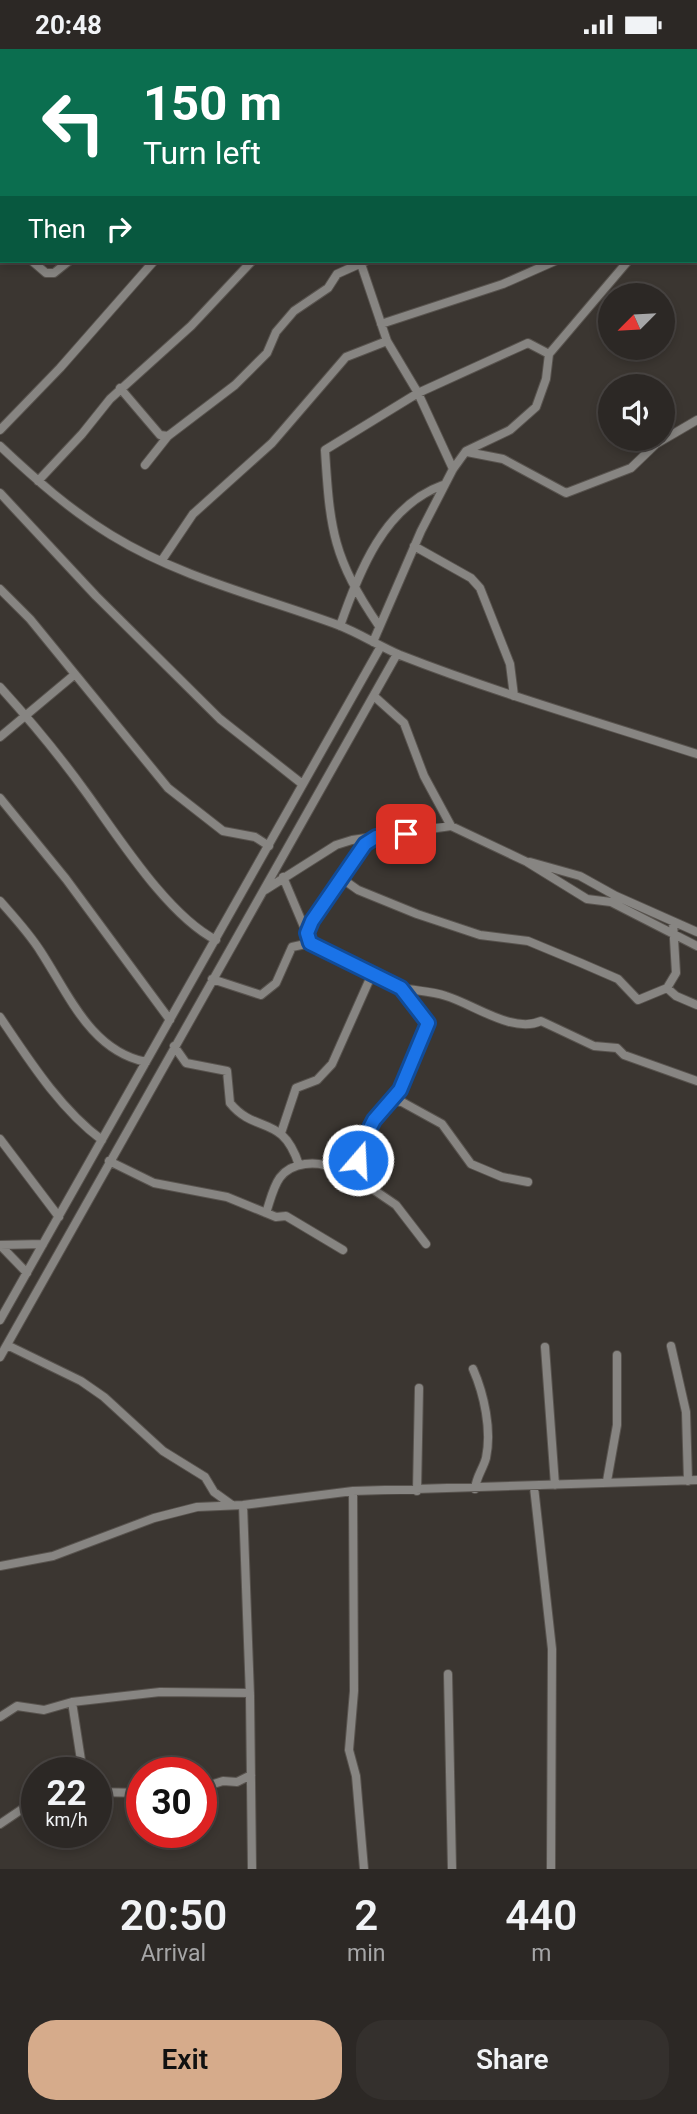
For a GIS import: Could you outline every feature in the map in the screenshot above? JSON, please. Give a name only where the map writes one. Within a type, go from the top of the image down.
[{"type":"street","points":[[34,263],[46,273],[60,270],[67,263]]},
{"type":"street","points":[[0,430],[60,368],[152,263]]},
{"type":"street","points":[[37,481],[120,388],[191,326],[250,263]]},
{"type":"street","points":[[145,465],[168,436],[235,385],[267,352],[276,332],[294,311],[328,288],[337,274],[358,263]]},
{"type":"street","points":[[363,263],[387,341],[418,393],[453,469]]},
{"type":"street","points":[[381,324],[503,284],[550,263]]},
{"type":"street","points":[[0,1319],[269,846],[377,644],[379,625],[443,485],[466,451],[510,431],[536,407],[546,379],[549,354],[626,263]]},
{"type":"street","points":[[162,560],[193,514],[272,443],[346,357],[387,341]]},
{"type":"street","points":[[379,625],[354,588],[335,546],[325,450],[418,393],[523,344],[533,344],[549,354]]},
{"type":"street","points":[[120,388],[160,435],[168,436]]},
{"type":"street","points":[[466,451],[512,463],[566,493],[631,468],[656,444],[697,420]]},
{"type":"street","points":[[0,446],[61,502],[113,537],[162,560],[247,595],[340,626],[397,654],[514,696],[697,754]]},
{"type":"street","points":[[340,626],[373,546],[415,500],[443,485]]},
{"type":"street","points":[[0,493],[96,596],[220,719],[301,783]]},
{"type":"street","points":[[414,546],[471,578],[480,588],[510,664],[514,696]]},
{"type":"street","points":[[0,589],[30,619],[167,787],[223,831],[255,837],[269,846]]},
{"type":"street","points":[[0,1357],[397,654]]},
{"type":"street","points":[[0,737],[74,675]]},
{"type":"street","points":[[0,687],[87,794],[111,831],[182,916],[216,940]]},
{"type":"street","points":[[374,697],[404,723],[424,776],[451,826]]},
{"type":"street","points":[[0,798],[66,879],[170,1020]]},
{"type":"street","points":[[262,892],[335,845],[451,826],[527,862],[587,899],[611,902],[697,946]]},
{"type":"street","points":[[307,933],[312,921],[365,844],[376,837]]},
{"type":"street","points":[[527,862],[580,876],[697,932]]},
{"type":"street","points":[[284,877],[310,943]]},
{"type":"street","points":[[341,878],[359,890],[480,935],[528,941],[618,979],[638,1000],[667,988],[676,973],[676,936],[673,922]]},
{"type":"street","points":[[0,901],[34,941],[87,1023],[117,1052],[146,1062]]},
{"type":"street","points":[[212,979],[261,995],[276,983],[292,947],[310,943],[401,988],[443,995],[508,1021],[530,1026],[541,1021],[594,1046],[617,1048],[624,1055],[697,1081]]},
{"type":"street","points":[[281,1133],[296,1088],[317,1080],[332,1063],[372,974]]},
{"type":"street","points":[[349,1173],[358,1160],[362,1143],[374,1120],[400,1090],[428,1027],[426,1018],[401,988]]},
{"type":"street","points":[[667,988],[676,996],[697,1005]]},
{"type":"street","points":[[0,1017],[52,1090],[78,1120],[102,1140]]},
{"type":"street","points":[[174,1046],[186,1063],[227,1071],[227,1093],[234,1108],[281,1133],[290,1141],[299,1165]]},
{"type":"street","points":[[391,1101],[402,1102],[442,1124],[471,1164],[502,1177],[528,1182]]},
{"type":"street","points":[[0,1139],[59,1217]]},
{"type":"street","points":[[109,1161],[154,1183],[227,1197],[266,1213],[286,1216],[343,1250]]},
{"type":"street","points":[[266,1213],[278,1177],[288,1167],[320,1163],[342,1173],[349,1173],[396,1205],[426,1244]]},
{"type":"street","points":[[0,1245],[43,1244]]},
{"type":"street","points":[[0,1245],[27,1273]]},
{"type":"street","points":[[7,1345],[81,1381],[104,1397],[163,1451],[205,1477],[214,1492],[232,1506]]},
{"type":"street","points":[[0,1566],[52,1556],[154,1518],[197,1507],[243,1505],[353,1491],[534,1487],[607,1481],[692,1481],[685,1412],[671,1346]]},
{"type":"street","points":[[545,1347],[555,1485]]},
{"type":"street","points":[[607,1481],[617,1425],[617,1355]]},
{"type":"street","points":[[473,1370],[485,1398],[486,1458],[477,1474],[475,1489]]},
{"type":"street","points":[[417,1491],[419,1388]]},
{"type":"street","points":[[534,1487],[552,1649],[551,1869]]},
{"type":"street","points":[[353,1491],[354,1691],[349,1750],[356,1776],[364,1869]]},
{"type":"street","points":[[243,1505],[250,1693],[251,1869]]},
{"type":"street","points":[[448,1674],[452,1869]]},
{"type":"street","points":[[0,1717],[17,1706],[44,1710],[72,1702],[139,1697],[160,1692],[250,1693]]},
{"type":"street","points":[[72,1702],[81,1757]]},
{"type":"street","points":[[217,1782],[223,1780],[237,1782],[251,1776]]},
{"type":"street","points":[[0,1824],[21,1810]]},
{"type":"route","points":[[358,1160],[362,1143],[374,1120],[400,1090],[428,1023],[401,988],[310,943],[307,933],[312,921],[365,844],[376,837],[406,834]]}]
